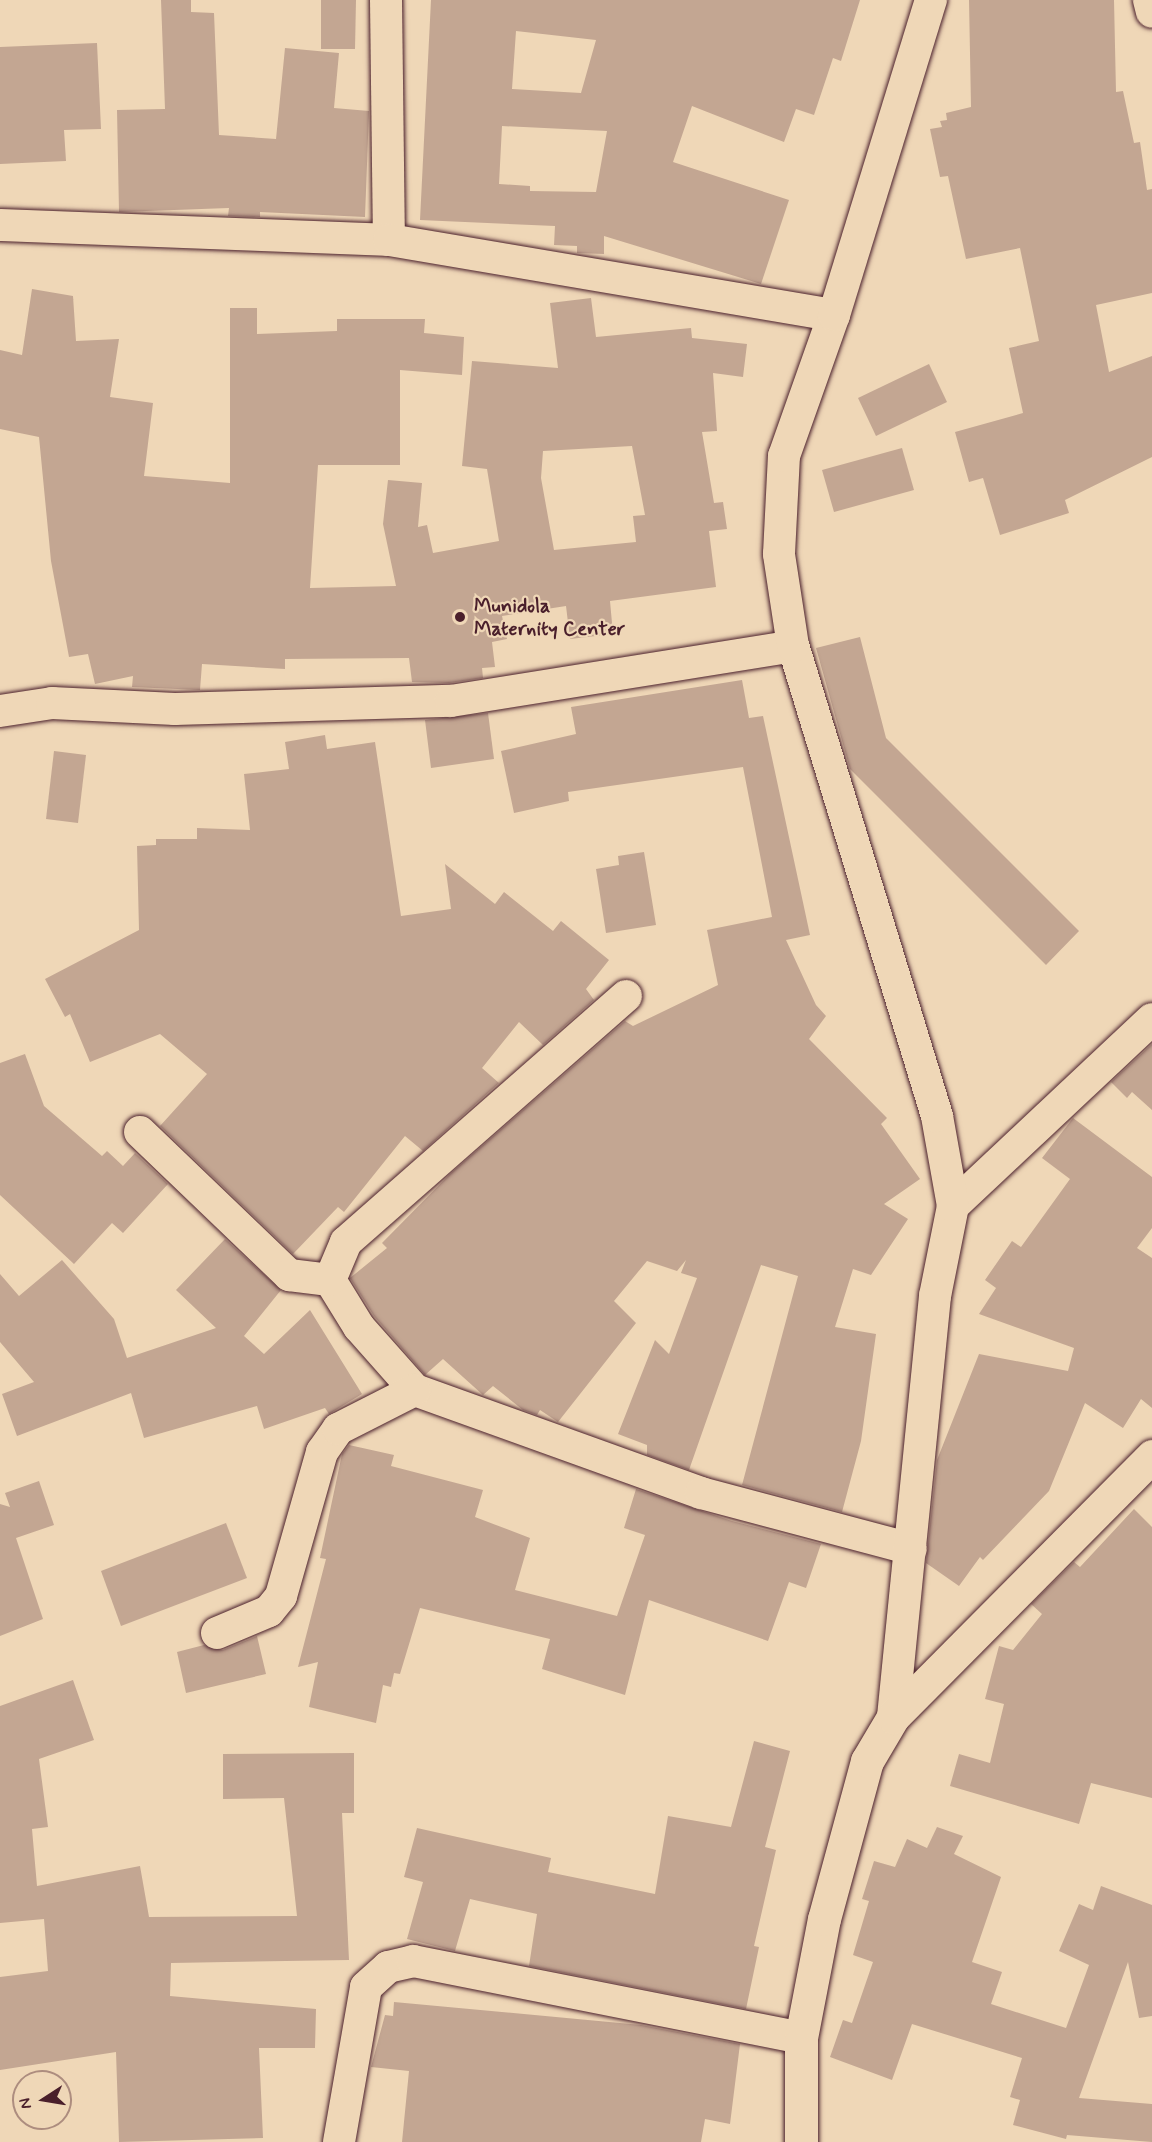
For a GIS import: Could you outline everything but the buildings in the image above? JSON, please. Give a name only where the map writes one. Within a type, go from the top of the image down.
[{"type":"street","points":[[386,0],[389,240]]},
{"type":"street","points":[[893,1717],[934,1296],[953,1206],[937,1116],[793,646],[778,554],[784,456],[834,315],[931,0]]},
{"type":"street","points":[[1149,0],[1152,12]]},
{"type":"street","points":[[0,225],[389,240],[834,315]]},
{"type":"street","points":[[0,711],[52,703],[175,709],[452,701],[793,646]]},
{"type":"street","points":[[330,1280],[346,1242],[626,996]]},
{"type":"street","points":[[953,1206],[1152,1019]]},
{"type":"street","points":[[140,1132],[289,1275],[330,1280]]},
{"type":"street","points":[[330,1280],[358,1327],[415,1390],[701,1493],[910,1549]]},
{"type":"street","points":[[217,1633],[269,1611],[280,1596],[322,1452],[338,1429],[415,1390]]},
{"type":"street","points":[[801,2142],[801,2038],[824,1919],[867,1761],[893,1717],[1152,1456]]},
{"type":"street","points":[[339,2142],[366,1987],[388,1967],[413,1961],[801,2038]]},
{"type":"place","name":"Munidola Maternity Center","points":[[460,617]]}]
